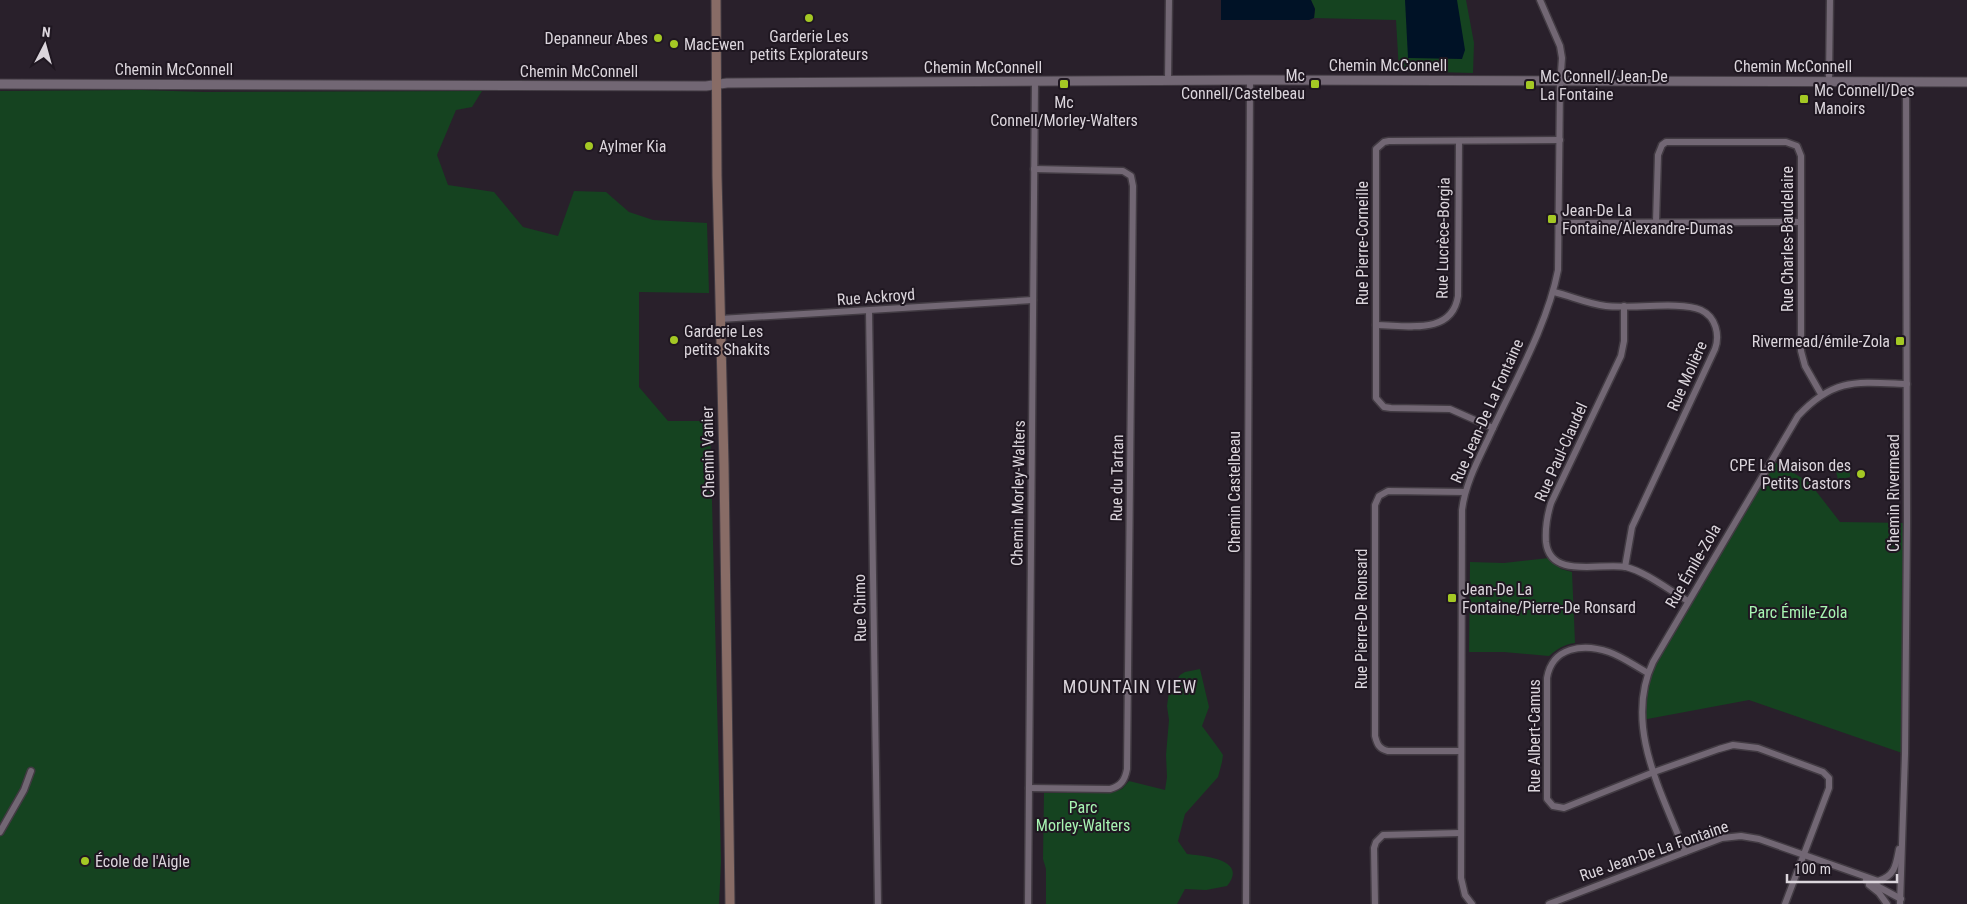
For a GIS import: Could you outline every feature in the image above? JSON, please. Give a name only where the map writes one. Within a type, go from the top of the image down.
[{"type":"main road","name":"Chemin Vanier","points":[[716,0],[730,904]]},
{"type":"street","points":[[1168,80],[1169,0]]},
{"type":"street","name":"Rue Jean-De La Fontaine","points":[[1472,904],[1465,895],[1461,878],[1461,521],[1464,492],[1528,355],[1554,292],[1558,270],[1562,58],[1560,46],[1540,0]]},
{"type":"street","points":[[1829,80],[1830,0]]},
{"type":"street","name":"Chemin McConnell","points":[[0,84],[706,86],[716,84],[1168,80],[1829,80],[1967,82]]},
{"type":"street","name":"Chemin Castelbeau","points":[[1246,904],[1250,80]]},
{"type":"street","name":"Chemin Morley-Walters","points":[[1028,904],[1035,81]]},
{"type":"street","name":"Chemin Rivermead","points":[[1900,901],[1903,833],[1907,523],[1906,82]]},
{"type":"street","name":"Rue Pierre-Corneille","points":[[1493,428],[1450,409],[1391,408],[1379,403],[1375,393],[1376,149],[1384,142],[1389,141],[1560,140]]},
{"type":"street","name":"Rue Lucrèce-Borgia","points":[[1376,325],[1435,324],[1449,317],[1454,310],[1458,296],[1459,141]]},
{"type":"street","name":"Rue Charles-Baudelaire","points":[[1656,222],[1658,155],[1662,145],[1672,141],[1786,142],[1797,146],[1801,156],[1802,358],[1821,394]]},
{"type":"street","name":"Rue du Tartan","points":[[1028,788],[1110,788],[1120,784],[1126,775],[1133,215],[1133,180],[1128,173],[1115,170],[1034,169]]},
{"type":"street","points":[[1560,223],[1800,222]]},
{"type":"street","name":"Rue Molière","points":[[1554,292],[1607,306],[1695,308],[1702,310],[1712,320],[1718,337],[1715,349],[1632,527],[1624,567]]},
{"type":"street","name":"Rue Ackroyd","points":[[720,319],[1033,300]]},
{"type":"street","name":"Rue Paul-Claudel","points":[[1624,306],[1624,341],[1621,356],[1551,503],[1546,529],[1547,547],[1550,554],[1564,565],[1624,567],[1640,573],[1688,601]]},
{"type":"street","name":"Rue Chimo","points":[[869,311],[878,904]]},
{"type":"street","name":"Rue Émile-Zola","points":[[1685,852],[1654,772],[1643,735],[1642,706],[1648,673],[1688,601],[1792,425],[1804,409],[1821,394],[1843,385],[1853,383],[1907,384]]},
{"type":"street","name":"Rue Pierre-De Ronsard","points":[[1460,751],[1388,751],[1379,747],[1376,742],[1375,505],[1379,496],[1388,491],[1464,492]]},
{"type":"street","name":"Rue Albert-Camus","points":[[1648,673],[1604,651],[1568,650],[1556,657],[1548,670],[1547,678],[1547,799],[1553,806],[1564,808],[1654,772]]},
{"type":"street","points":[[1654,772],[1726,746],[1742,745],[1758,748],[1823,772],[1829,778],[1829,788],[1785,904]]},
{"type":"street","points":[[0,832],[24,790],[31,771]]},
{"type":"street","points":[[1375,904],[1374,848],[1376,842],[1383,835],[1460,833]]},
{"type":"street","name":"Rue Jean-De La Fontaine","points":[[1549,904],[1722,838],[1741,836],[1759,839],[1878,881],[1891,875],[1895,870],[1903,833]]},
{"type":"street","name":"Rue Jean-De La Fontaine","points":[[1854,874],[1900,901]]},
{"type":"street","name":"Rue Jean-De La Fontaine","points":[[1854,874],[1879,893],[1887,904]]},
{"type":"green space","points":[[1311,0],[1466,0],[1474,43],[1473,73],[1399,71],[1396,20],[1314,18],[1315,9]]},
{"type":"green space","points":[[140,90],[205,92],[482,91],[472,107],[456,110],[437,155],[448,185],[494,192],[523,227],[558,236],[574,191],[606,192],[629,212],[653,220],[707,223],[709,293],[639,292],[639,387],[668,421],[710,421],[721,861],[719,904],[0,904],[0,91]]},
{"type":"green space","points":[[1833,458],[1840,462],[1847,462],[1850,468],[1850,477],[1838,480]]},
{"type":"green space","name":"Parc Émile-Zola","points":[[1771,460],[1809,482],[1840,522],[1907,523],[1905,754],[1749,700],[1642,720],[1648,673]]},
{"type":"green space","points":[[1549,558],[1561,569],[1572,572],[1575,643],[1561,647],[1549,656],[1504,652],[1469,652],[1470,562],[1504,563]]},
{"type":"green space","name":"Parc Morley-Walters","points":[[1200,669],[1209,707],[1202,726],[1223,755],[1218,777],[1185,814],[1178,841],[1187,854],[1212,858],[1228,865],[1232,870],[1232,877],[1227,886],[1206,890],[1185,889],[1177,904],[1046,904],[1046,869],[1043,859],[1044,793],[1109,793],[1122,789],[1129,781],[1165,790],[1169,692],[1180,675]]},
{"type":"water","points":[[1221,0],[1311,0],[1315,9],[1314,18],[1309,20],[1221,20]]},
{"type":"water","points":[[1405,0],[1457,0],[1465,50],[1462,59],[1408,58]]},
{"type":"place","name":"Garderie Les petits Explorateurs","points":[[809,18]]},
{"type":"place","name":"Depanneur Abes","points":[[658,38]]},
{"type":"place","name":"MacEwen","points":[[674,44]]},
{"type":"place","name":"Mc Connell/Morley-Walters","points":[[1064,84]]},
{"type":"place","name":"Mc Connell/Castelbeau","points":[[1315,84]]},
{"type":"place","name":"Mc Connell/Jean-De La Fontaine","points":[[1530,85]]},
{"type":"place","name":"Mc Connell/Des Manoirs","points":[[1804,99]]},
{"type":"place","name":"Aylmer Kia","points":[[589,146]]},
{"type":"place","name":"Jean-De La Fontaine/Alexandre-Dumas","points":[[1552,219]]},
{"type":"place","name":"Garderie Les petits Shakits","points":[[674,340]]},
{"type":"place","name":"Rivermead/émile-Zola","points":[[1900,341]]},
{"type":"place","name":"CPE La Maison des Petits Castors","points":[[1861,474]]},
{"type":"place","name":"Jean-De La Fontaine/Pierre-De Ronsard","points":[[1452,598]]},
{"type":"place","name":"École de l'Aigle","points":[[85,861]]},
{"type":"district","name":"MOUNTAIN VIEW","points":[[1130,686]]}]
